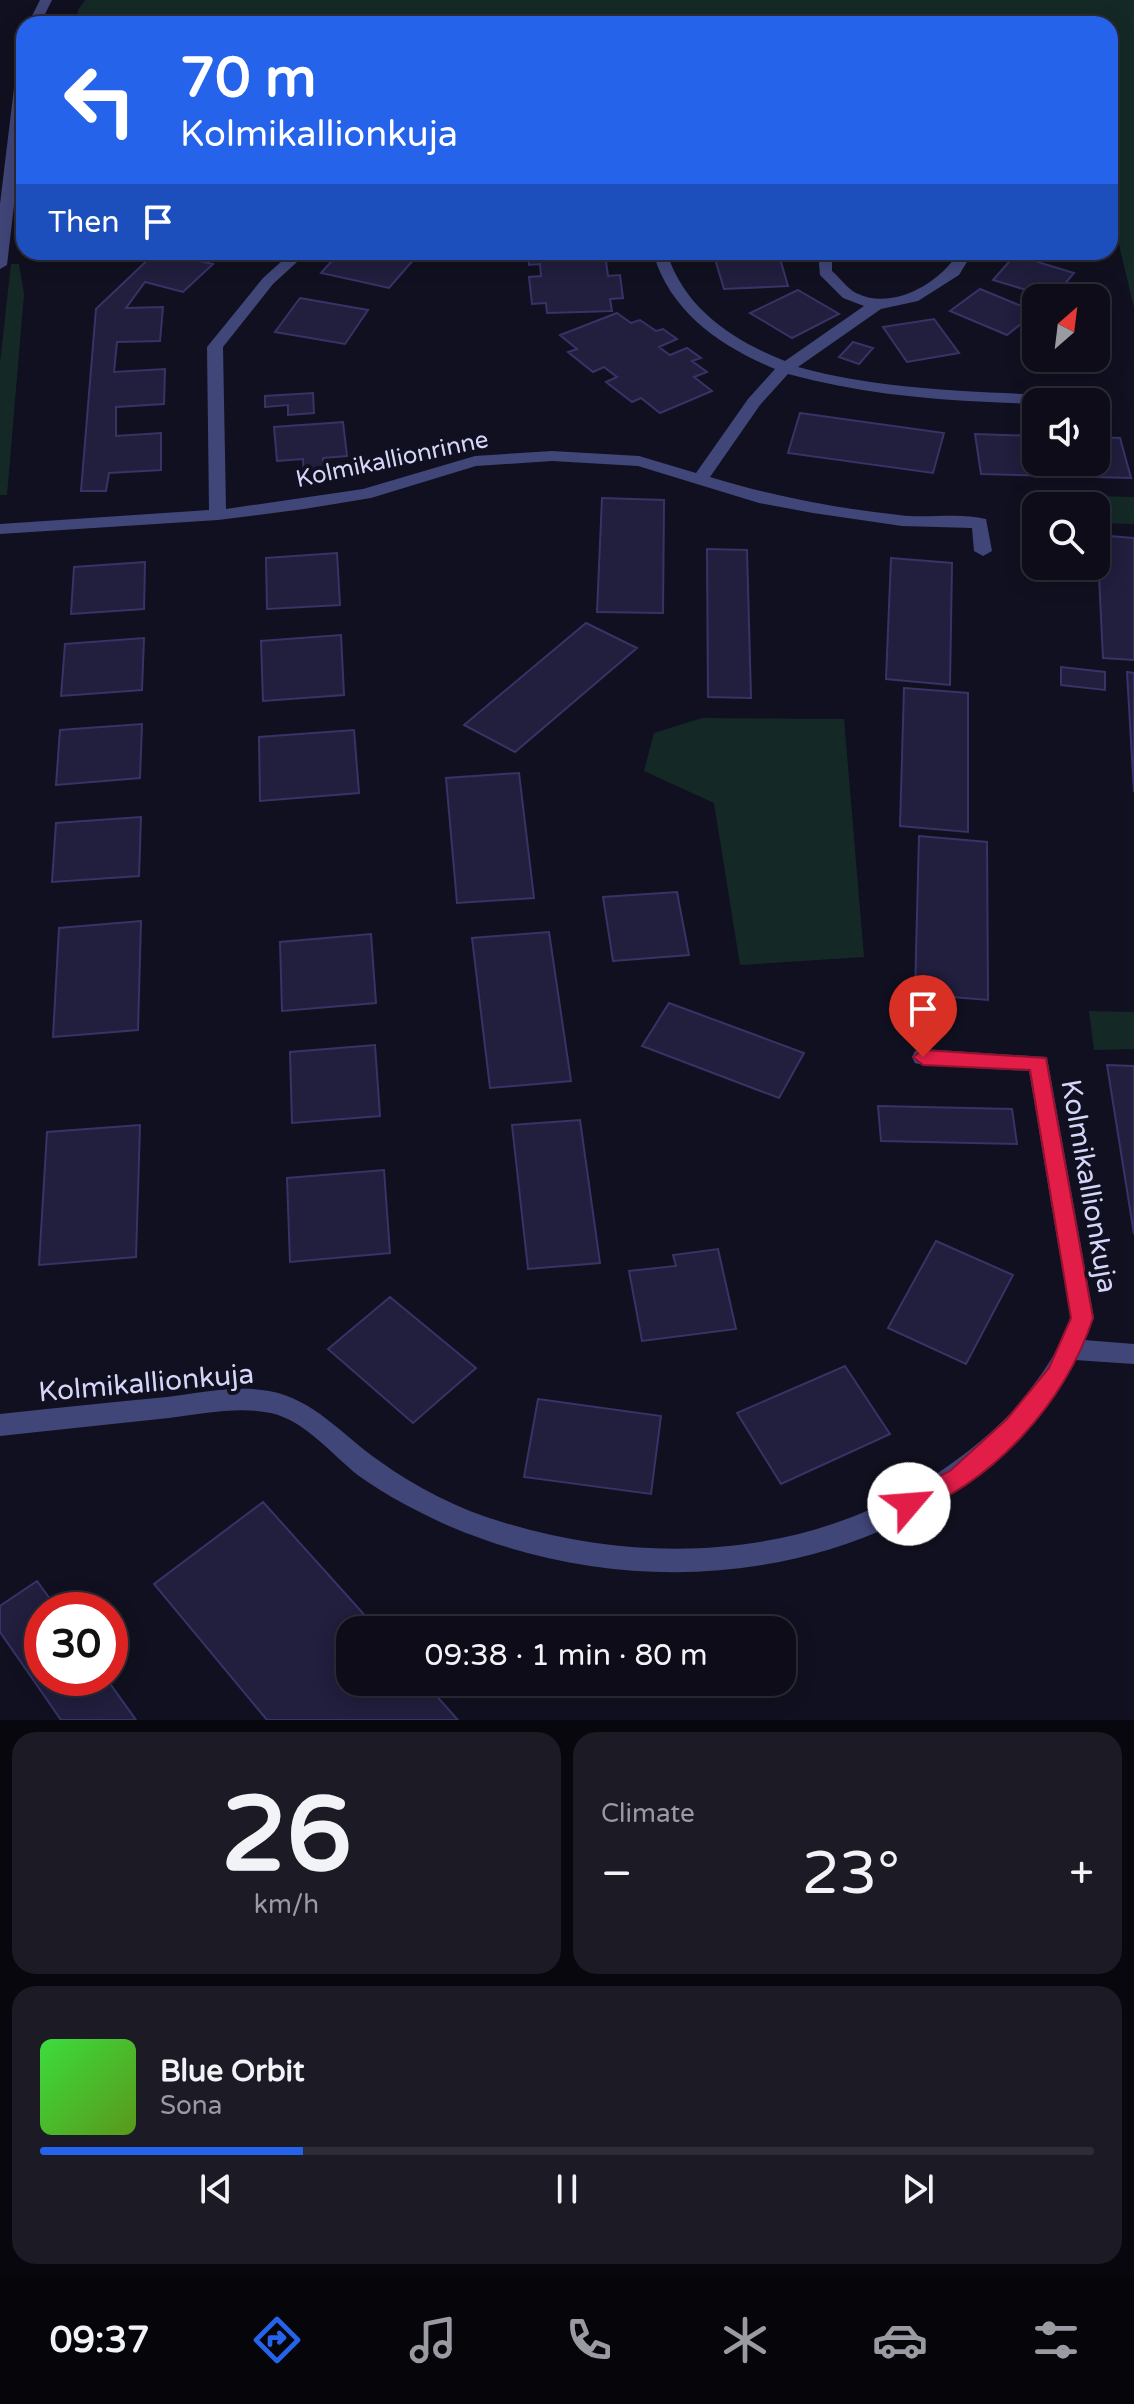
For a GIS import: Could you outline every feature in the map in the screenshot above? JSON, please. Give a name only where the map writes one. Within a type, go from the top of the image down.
[{"type":"street","points":[[0,265],[16,130]]},
{"type":"street","points":[[218,515],[215,347],[268,281],[292,260]]},
{"type":"street","points":[[664,260],[684,302],[721,338],[784,369],[845,385],[1022,398]]},
{"type":"street","points":[[825,260],[825,272],[848,295],[876,305]]},
{"type":"street","points":[[700,479],[754,402],[784,369],[876,305],[913,298],[954,272],[961,260]]},
{"type":"street","name":"Kolmikallionrinne","points":[[0,529],[218,515],[365,494],[413,477],[490,460],[574,456],[639,461],[765,499],[813,508],[902,521],[980,523],[983,551]]},
{"type":"street","name":"Kolmikallionkuja","points":[[0,1425],[199,1404],[270,1402],[313,1422],[368,1468],[417,1499],[475,1525],[560,1546],[643,1559],[739,1558],[819,1543],[884,1516],[958,1479],[1015,1426],[1057,1375],[1072,1349],[1082,1318],[1039,1063],[923,1057]]},
{"type":"street","points":[[1072,1349],[1134,1354]]},
{"type":"green space","points":[[85,0],[1134,0],[1134,308],[1118,241],[1118,16],[78,16]]},
{"type":"green space","points":[[11,264],[19,264],[24,294],[7,495],[0,495],[0,363]]},
{"type":"green space","points":[[1110,496],[1134,497],[1134,524],[1110,523]]},
{"type":"green space","points":[[702,718],[844,719],[864,957],[740,965],[714,803],[644,771],[654,733]]},
{"type":"green space","points":[[1089,1011],[1134,1012],[1134,1049],[1094,1050]]},
{"type":"building","points":[[148,260],[196,260],[213,264],[183,292],[145,282],[126,308],[163,307],[160,341],[117,342],[114,372],[165,369],[164,404],[116,407],[116,436],[161,433],[161,470],[109,473],[106,491],[81,491],[96,309]]},
{"type":"building","points":[[333,260],[413,260],[389,288],[321,273]]},
{"type":"building","points":[[529,260],[616,260],[606,261],[608,276],[620,275],[623,298],[610,299],[612,311],[547,313],[546,303],[532,304],[529,277],[541,276],[540,264],[529,265]]},
{"type":"building","points":[[715,260],[780,260],[788,286],[724,289]]},
{"type":"building","points":[[1011,260],[1031,260],[1074,273],[1065,284],[1022,284],[1022,289],[993,280]]},
{"type":"building","points":[[980,289],[1022,306],[1022,323],[1007,335],[950,311]]},
{"type":"building","points":[[798,290],[839,314],[792,338],[750,313]]},
{"type":"building","points":[[300,298],[368,310],[345,344],[275,332]]},
{"type":"building","points":[[617,313],[631,323],[640,320],[656,331],[663,329],[677,339],[659,347],[670,355],[687,348],[701,358],[692,361],[707,372],[694,377],[712,391],[660,413],[641,398],[632,402],[606,382],[617,377],[604,367],[593,372],[568,352],[577,349],[560,335]]},
{"type":"building","points":[[934,319],[959,353],[907,362],[883,327]]},
{"type":"building","points":[[853,342],[873,348],[859,364],[839,357]]},
{"type":"building","points":[[313,393],[314,413],[288,415],[288,405],[265,407],[265,396]]},
{"type":"building","points":[[800,413],[944,433],[933,473],[788,453]]},
{"type":"building","points":[[343,422],[347,456],[323,458],[324,477],[304,478],[303,459],[277,461],[274,427]]},
{"type":"building","points":[[975,434],[1022,436],[1022,475],[981,474]]},
{"type":"building","points":[[1110,438],[1120,438],[1131,478],[1056,476],[1110,476]]},
{"type":"building","points":[[602,498],[664,500],[663,613],[597,612]]},
{"type":"building","points":[[1110,536],[1134,538],[1134,660],[1103,658],[1099,580],[1110,580]]},
{"type":"building","points":[[707,549],[747,550],[751,698],[708,697]]},
{"type":"building","points":[[337,553],[340,605],[267,609],[266,558]]},
{"type":"building","points":[[891,558],[952,563],[950,685],[886,679]]},
{"type":"building","points":[[145,562],[144,609],[71,614],[74,567]]},
{"type":"building","points":[[586,623],[637,648],[515,752],[464,725]]},
{"type":"building","points":[[341,635],[344,695],[263,701],[261,641]]},
{"type":"building","points":[[144,638],[142,690],[61,696],[65,644]]},
{"type":"building","points":[[1061,667],[1105,672],[1105,690],[1061,685]]},
{"type":"building","points":[[1127,672],[1134,673],[1134,792]]},
{"type":"building","points":[[904,688],[968,693],[968,832],[900,826]]},
{"type":"building","points":[[142,724],[140,778],[56,785],[60,730]]},
{"type":"building","points":[[354,730],[359,793],[260,801],[259,737]]},
{"type":"building","points":[[519,773],[534,898],[457,903],[446,778]]},
{"type":"building","points":[[141,817],[139,876],[52,882],[56,823]]},
{"type":"building","points":[[919,836],[987,842],[988,1000],[915,994]]},
{"type":"building","points":[[677,892],[689,955],[613,961],[603,897]]},
{"type":"building","points":[[141,921],[138,1030],[53,1037],[59,928]]},
{"type":"building","points":[[549,932],[571,1081],[490,1088],[472,938]]},
{"type":"building","points":[[371,934],[376,1003],[282,1011],[280,942]]},
{"type":"building","points":[[669,1003],[804,1053],[779,1098],[642,1046]]},
{"type":"building","points":[[375,1045],[380,1116],[292,1123],[290,1052]]},
{"type":"building","points":[[1107,1065],[1134,1066],[1134,1234]]},
{"type":"building","points":[[878,1106],[1012,1109],[1017,1144],[881,1141]]},
{"type":"building","points":[[580,1120],[600,1263],[528,1269],[512,1125]]},
{"type":"building","points":[[140,1125],[136,1257],[39,1265],[47,1132]]},
{"type":"building","points":[[384,1170],[390,1253],[290,1262],[287,1178]]},
{"type":"building","points":[[936,1241],[1013,1275],[966,1364],[888,1328]]},
{"type":"building","points":[[718,1249],[736,1329],[642,1341],[629,1271],[676,1266],[673,1255]]},
{"type":"building","points":[[390,1297],[476,1368],[413,1423],[328,1349]]},
{"type":"building","points":[[845,1366],[890,1434],[781,1484],[737,1413]]},
{"type":"building","points":[[538,1399],[661,1416],[651,1494],[524,1477]]},
{"type":"building","points":[[263,1502],[365,1616],[336,1616],[336,1696],[437,1696],[458,1720],[267,1720],[154,1584]]},
{"type":"building","points":[[37,1581],[45,1592],[24,1592],[24,1667],[0,1632],[0,1606]]},
{"type":"building","points":[[44,1696],[119,1696],[136,1720],[61,1720]]},
{"type":"route","points":[[909,1504],[958,1479],[1015,1426],[1057,1375],[1072,1349],[1082,1318],[1039,1063],[923,1057]]}]
